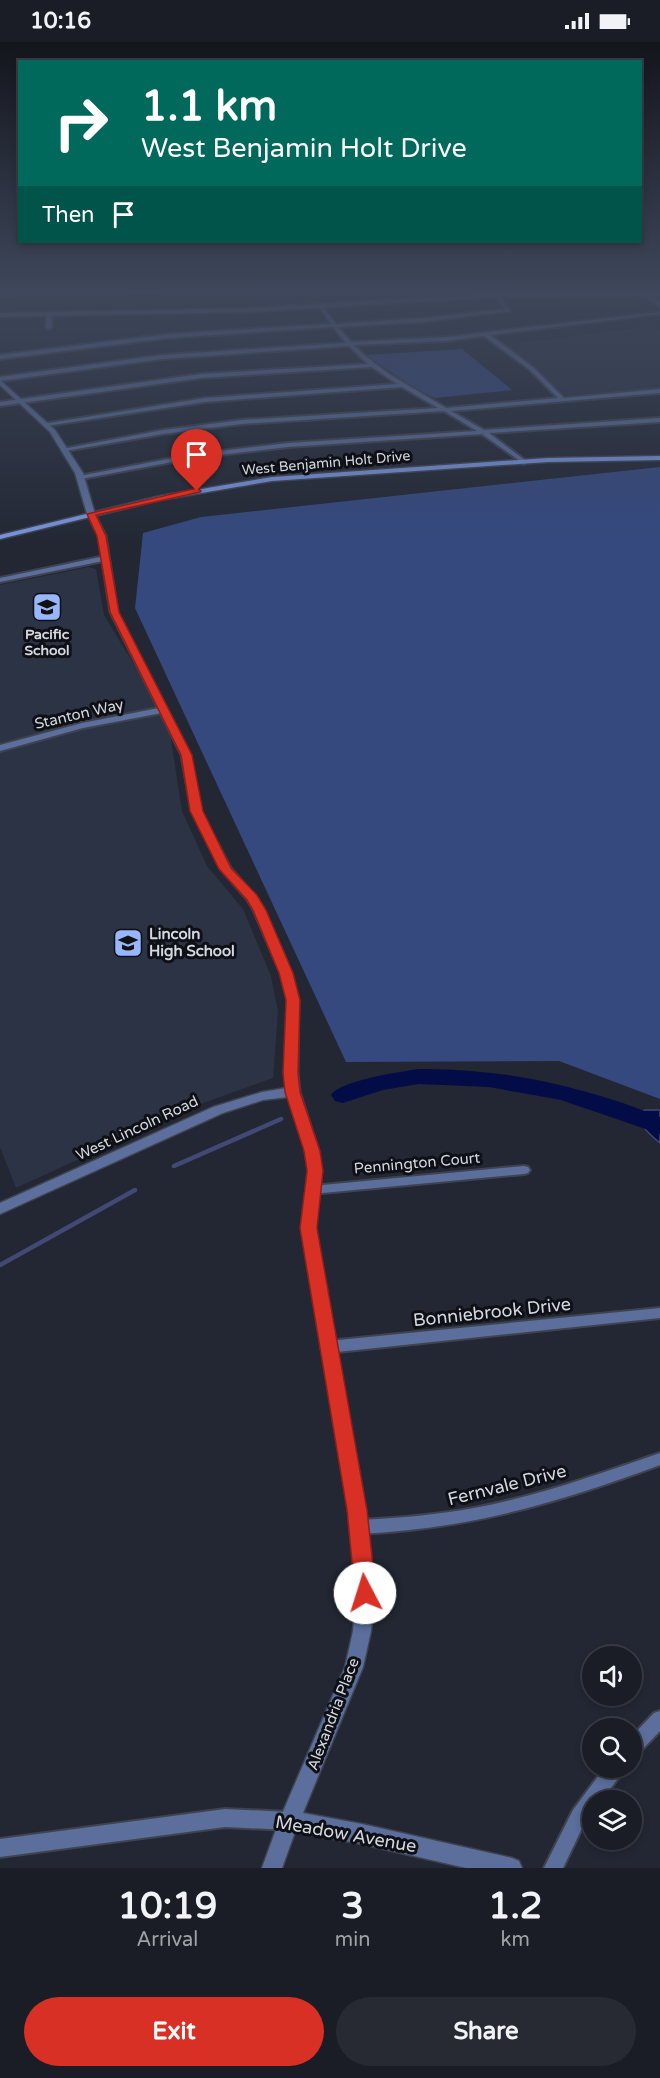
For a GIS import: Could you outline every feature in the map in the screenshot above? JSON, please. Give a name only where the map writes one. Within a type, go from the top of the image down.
[{"type":"main road","name":"West Benjamin Holt Drive","points":[[0,537],[175,495],[272,479],[345,472],[524,462],[660,458]]},
{"type":"street","points":[[0,381],[26,377]]},
{"type":"street","points":[[0,404],[192,377]]},
{"type":"street","points":[[389,377],[488,433],[524,462]]},
{"type":"street","points":[[540,377],[561,398]]},
{"type":"street","name":"Alexandria Place","points":[[0,381],[46,424],[66,449],[81,477],[91,514],[102,536],[114,612],[186,755],[196,811],[226,869],[256,904],[286,973],[293,1000],[291,1073],[293,1092],[314,1161],[308,1228],[359,1527],[365,1593],[362,1630],[354,1667],[289,1821],[272,1868]]},
{"type":"street","points":[[46,424],[205,400],[402,386]]},
{"type":"street","points":[[66,449],[154,433],[241,422],[446,410],[660,391]]},
{"type":"street","points":[[81,477],[171,460],[258,448],[660,420]]},
{"type":"street","points":[[0,580],[105,558]]},
{"type":"street","name":"Stanton Way","points":[[0,748],[82,726],[165,710]]},
{"type":"street","name":"West Lincoln Road","points":[[0,1209],[218,1110],[262,1096],[293,1092]]},
{"type":"street","name":"Pennington Court","points":[[312,1190],[524,1170]]},
{"type":"street","name":"Bonniebrook Drive","points":[[328,1347],[660,1313]]},
{"type":"street","name":"Fernvale Drive","points":[[359,1527],[405,1526],[470,1516],[553,1496],[660,1460]]},
{"type":"street","points":[[642,1738],[660,1719]]},
{"type":"street","points":[[553,1868],[579,1816],[608,1778]]},
{"type":"street","name":"Meadow Avenue","points":[[0,1848],[225,1818],[289,1821],[362,1834],[512,1868]]},
{"type":"shaded area","points":[[399,377],[496,377],[512,390],[435,398]]},
{"type":"shaded area","points":[[546,377],[660,377],[660,388],[565,395]]},
{"type":"shaded area","points":[[660,467],[660,1099],[559,1061],[346,1062],[135,608],[143,533],[201,517]]},
{"type":"shaded area","name":"Lincoln High School","points":[[89,567],[96,569],[104,615],[168,721],[182,811],[207,866],[243,909],[271,976],[278,1012],[273,1078],[195,1106],[16,1188],[0,1147],[0,585]]},
{"type":"shaded area","points":[[645,1110],[660,1110],[660,1143],[641,1122],[638,1113]]},
{"type":"waterway","points":[[343,1095],[381,1082],[419,1077],[453,1076],[489,1079],[562,1093],[660,1126]]},
{"type":"waterway","points":[[174,1166],[281,1119]]},
{"type":"waterway","points":[[0,1265],[135,1190]]},
{"type":"place","name":"Pacific School","points":[[47,607]]},
{"type":"place","name":"Lincoln High School","points":[[128,943]]},
{"type":"route","points":[[197,491],[91,514],[102,536],[114,612],[181,742],[191,773],[192,796],[196,811],[226,869],[245,889],[259,910],[286,973],[293,1000],[291,1073],[293,1092],[312,1151],[315,1171],[308,1228],[357,1510],[365,1593]]}]
